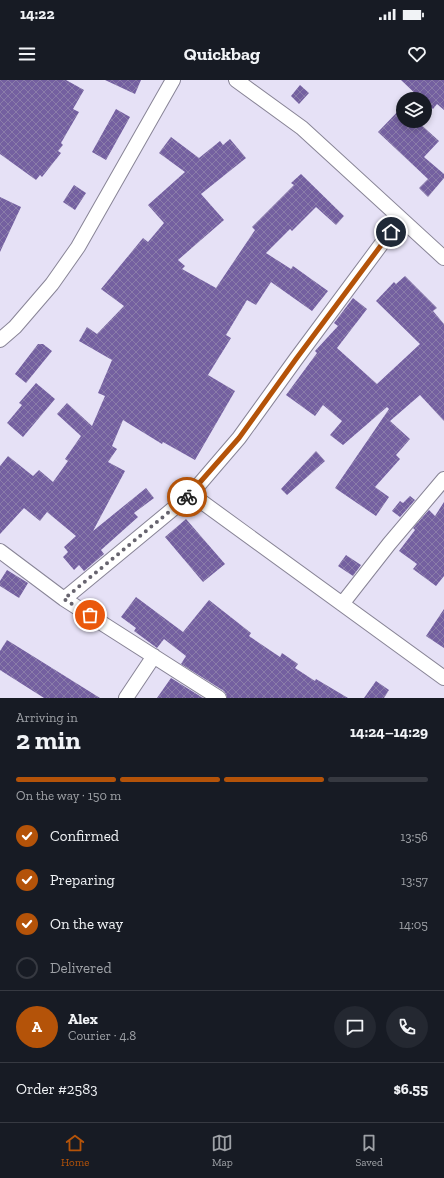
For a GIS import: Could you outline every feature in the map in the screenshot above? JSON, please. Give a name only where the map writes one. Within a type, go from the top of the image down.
[{"type":"street","points":[[0,340],[15,327],[52,284],[78,248],[173,80]]},
{"type":"street","points":[[236,80],[302,128],[444,258]]},
{"type":"street","points":[[64,599],[191,494],[239,438],[400,219]]},
{"type":"street","points":[[342,604],[444,479]]},
{"type":"street","points":[[191,494],[444,678]]},
{"type":"street","points":[[0,551],[64,599],[219,698]]},
{"type":"street","points":[[126,698],[154,656]]},
{"type":"building","points":[[0,80],[66,80],[84,90],[73,109],[79,112],[61,143],[63,145],[58,151],[61,153],[42,177],[40,175],[36,180],[0,154]]},
{"type":"building","points":[[105,80],[141,80],[135,94]]},
{"type":"building","points":[[401,80],[444,80],[444,110],[437,104],[433,109],[432,108],[432,92],[414,92]]},
{"type":"building","points":[[300,85],[309,93],[299,104],[291,96]]},
{"type":"building","points":[[116,109],[130,117],[106,160],[92,152]]},
{"type":"building","points":[[396,113],[396,128],[425,128],[439,141],[424,157],[444,174],[444,178],[428,197],[419,188],[428,179],[378,132]]},
{"type":"building","points":[[171,137],[199,158],[220,141],[223,145],[230,139],[246,158],[201,194],[224,220],[178,260],[185,266],[182,269],[216,288],[255,230],[252,227],[294,185],[291,183],[301,174],[344,216],[336,225],[316,207],[292,231],[290,229],[266,253],[291,269],[293,266],[328,291],[312,311],[271,282],[256,305],[247,300],[226,335],[231,338],[208,375],[235,391],[195,460],[163,442],[162,444],[123,420],[112,446],[117,449],[108,462],[125,471],[93,531],[146,488],[154,498],[134,513],[138,517],[101,550],[104,554],[84,571],[79,565],[74,570],[63,557],[68,552],[64,547],[76,536],[47,512],[40,521],[24,508],[0,534],[0,466],[8,456],[33,476],[39,470],[53,482],[68,461],[65,459],[81,436],[57,414],[67,403],[92,426],[105,396],[98,393],[112,360],[79,341],[87,327],[97,334],[124,306],[101,289],[143,238],[148,242],[164,223],[148,205],[185,172],[159,153]]},
{"type":"building","points":[[74,185],[86,193],[75,210],[63,202]]},
{"type":"building","points":[[0,197],[21,207],[0,252]]},
{"type":"building","points":[[405,276],[437,308],[433,311],[444,324],[444,421],[420,395],[390,421],[410,439],[396,455],[400,459],[375,487],[389,497],[376,516],[335,488],[389,409],[387,407],[343,445],[330,435],[342,421],[323,405],[315,416],[286,395],[317,353],[315,351],[338,326],[334,323],[353,298],[367,309],[337,348],[377,384],[420,344],[376,301],[394,282],[396,284]]},
{"type":"building","points":[[38,344],[43,344],[52,351],[26,383],[15,374]]},
{"type":"building","points":[[36,383],[55,399],[23,437],[7,423],[22,405],[19,403]]},
{"type":"building","points":[[316,451],[325,461],[287,495],[281,489]]},
{"type":"building","points":[[410,496],[415,500],[400,517],[392,511],[400,501],[403,503]]},
{"type":"building","points":[[444,502],[444,576],[436,586],[413,569],[417,564],[399,551],[415,530],[413,528],[429,510],[435,516]]},
{"type":"building","points":[[186,519],[225,564],[203,582],[165,537]]},
{"type":"building","points":[[346,555],[361,565],[353,576],[338,566]]},
{"type":"building","points":[[7,570],[28,583],[19,598],[0,586],[0,581]]},
{"type":"building","points":[[136,597],[183,632],[209,600],[251,633],[249,636],[280,657],[282,653],[298,664],[295,668],[315,681],[316,679],[348,698],[227,698],[224,691],[181,664],[186,656],[164,639],[157,648],[134,631],[136,628],[121,617]]},
{"type":"building","points":[[444,609],[444,648],[426,636]]},
{"type":"building","points":[[7,640],[100,698],[44,698],[0,670],[0,651]]},
{"type":"building","points":[[171,678],[203,698],[157,698]]},
{"type":"building","points":[[376,681],[389,690],[384,698],[364,698]]},
{"type":"way so far","points":[[90,615],[64,599],[187,497]]},
{"type":"route","points":[[187,497],[239,438],[391,232]]}]
